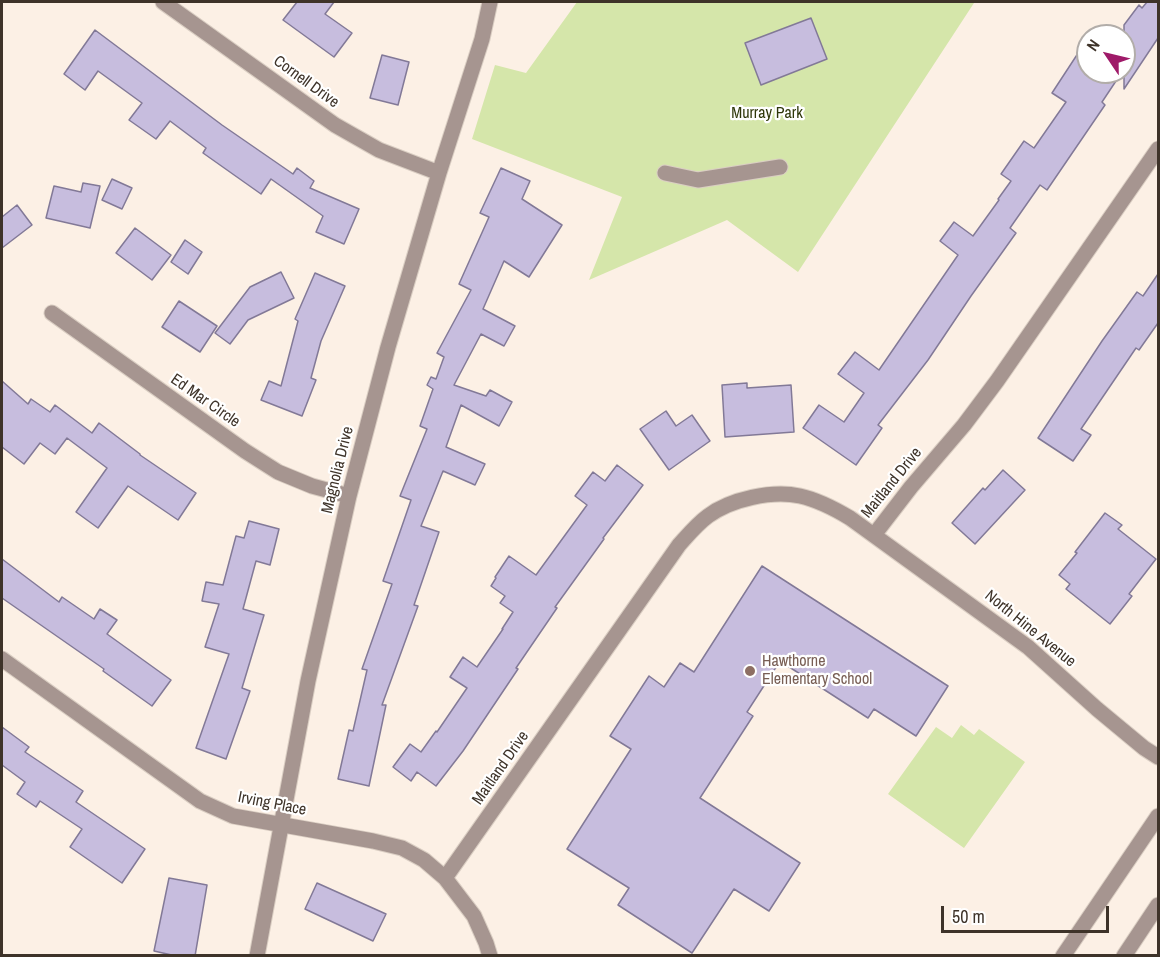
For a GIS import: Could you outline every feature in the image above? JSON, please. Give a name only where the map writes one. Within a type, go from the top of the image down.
[{"type":"street","name":"Cornell Drive","points":[[163,2],[335,125],[380,150],[439,173]]},
{"type":"street","name":"Magnolia Drive","points":[[257,956],[308,681],[349,496],[388,347],[439,173],[482,39],[490,2]]},
{"type":"street","name":"Maitland Drive","points":[[445,878],[679,545],[707,516],[743,499],[769,495],[799,495],[829,505],[874,535],[911,486],[984,399],[1158,149]]},
{"type":"street","points":[[665,173],[698,180],[780,168]]},
{"type":"street","name":"Ed Mar Circle","points":[[52,313],[245,452],[286,475],[312,486],[349,496]]},
{"type":"street","name":"North Hine Avenue","points":[[874,535],[1028,647],[1097,710],[1158,757]]},
{"type":"street","name":"Irving Place","points":[[2,659],[200,801],[233,816],[373,841],[402,848],[424,860],[445,878],[474,916],[490,956]]},
{"type":"street","points":[[1063,956],[1158,816]]},
{"type":"street","points":[[1124,956],[1158,905]]},
{"type":"green space","name":"Murray Park","points":[[577,2],[974,3],[798,272],[727,220],[589,280],[622,197],[472,139],[495,65],[526,73]]},
{"type":"green space","points":[[961,725],[974,735],[979,729],[1025,762],[964,848],[888,794],[936,727],[952,738]]},
{"type":"building","points":[[297,2],[334,2],[325,14],[352,33],[334,57],[283,20]]},
{"type":"building","points":[[1147,2],[1158,2],[1158,38],[1136,71],[1136,24],[1125,24],[1139,5],[1142,8]]},
{"type":"building","points":[[811,18],[827,59],[761,85],[745,43]]},
{"type":"building","points":[[95,30],[222,125],[293,174],[297,168],[314,181],[310,188],[359,209],[344,244],[316,232],[323,216],[271,179],[261,194],[203,153],[206,148],[170,121],[156,139],[129,120],[142,103],[98,71],[85,90],[64,74]]},
{"type":"building","points":[[382,55],[409,62],[398,105],[370,98]]},
{"type":"building","points":[[1076,56],[1076,84],[1114,84],[1102,102],[1105,105],[1047,190],[1040,185],[1010,228],[1016,233],[928,360],[878,425],[882,428],[856,465],[803,428],[819,405],[844,422],[864,393],[838,374],[855,352],[879,370],[958,255],[940,241],[954,222],[973,236],[1011,181],[1001,174],[1024,141],[1034,148],[1066,102],[1052,93]]},
{"type":"building","points":[[501,168],[530,181],[522,199],[562,225],[529,277],[504,261],[483,309],[515,326],[504,346],[481,334],[454,385],[486,396],[490,390],[512,402],[499,426],[461,405],[446,447],[485,464],[475,485],[443,471],[421,526],[439,532],[414,605],[418,606],[382,705],[386,705],[369,786],[338,779],[349,730],[353,731],[367,670],[362,669],[392,584],[383,581],[411,500],[400,496],[427,429],[420,426],[433,389],[427,385],[431,377],[436,379],[444,357],[437,353],[471,290],[459,284],[489,217],[480,213]]},
{"type":"building","points":[[112,179],[132,188],[122,209],[102,200]]},
{"type":"building","points":[[83,183],[100,186],[90,228],[46,218],[54,186],[81,192]]},
{"type":"building","points":[[17,205],[32,225],[2,248],[2,217]]},
{"type":"building","points":[[135,228],[171,255],[152,280],[116,253]]},
{"type":"building","points":[[185,240],[202,252],[188,274],[171,262]]},
{"type":"building","points":[[281,272],[294,298],[248,320],[230,344],[215,333],[250,287]]},
{"type":"building","points":[[315,273],[345,286],[321,341],[311,378],[316,380],[302,416],[261,400],[269,381],[281,386],[298,321],[295,319]]},
{"type":"building","points":[[1158,274],[1158,323],[1139,350],[1136,348],[1081,429],[1091,435],[1073,461],[1038,438],[1137,292],[1143,296]]},
{"type":"building","points":[[179,301],[217,326],[200,352],[162,327]]},
{"type":"building","points":[[2,381],[28,404],[31,399],[50,412],[55,405],[92,433],[99,423],[140,455],[196,493],[178,520],[128,486],[98,528],[76,512],[107,468],[67,438],[55,454],[40,443],[24,464],[2,447]]},
{"type":"building","points":[[747,383],[747,388],[791,385],[794,432],[725,437],[722,385]]},
{"type":"building","points":[[666,411],[676,426],[692,415],[710,441],[669,470],[640,429]]},
{"type":"building","points":[[617,465],[643,485],[555,607],[557,608],[516,668],[518,669],[463,751],[436,786],[417,772],[411,781],[393,767],[410,744],[421,752],[437,732],[467,688],[450,677],[463,657],[477,667],[513,612],[500,603],[505,596],[491,586],[495,577],[509,556],[536,575],[587,505],[575,496],[593,472],[605,481]]},
{"type":"building","points":[[1003,470],[1025,490],[975,544],[952,523],[983,488],[985,490]]},
{"type":"building","points":[[1105,513],[1122,525],[1118,529],[1156,559],[1129,594],[1132,596],[1110,624],[1066,589],[1070,584],[1059,575]]},
{"type":"building","points":[[249,521],[279,529],[270,565],[256,561],[243,609],[264,615],[242,688],[250,691],[226,759],[196,748],[229,654],[205,647],[219,604],[202,601],[206,582],[223,585],[236,536],[244,538]]},
{"type":"building","points":[[2,559],[59,602],[62,597],[94,619],[100,609],[117,620],[107,634],[171,680],[152,706],[103,671],[104,669],[2,598]]},
{"type":"building","points":[[762,566],[948,686],[916,736],[874,709],[868,718],[780,661],[747,712],[753,716],[700,798],[800,863],[769,911],[734,889],[692,953],[618,905],[629,888],[567,849],[631,749],[610,736],[649,676],[664,687],[680,663],[694,672]]},
{"type":"building","points":[[2,727],[29,747],[25,752],[83,791],[76,802],[145,849],[122,883],[70,847],[82,829],[40,801],[36,807],[17,794],[25,782],[2,765]]},
{"type":"building","points":[[169,878],[207,885],[195,956],[176,956],[154,951]]},
{"type":"building","points":[[317,883],[386,914],[373,941],[305,909]]},
{"type":"place","name":"Hawthorne Elementary School","points":[[750,671]]}]
